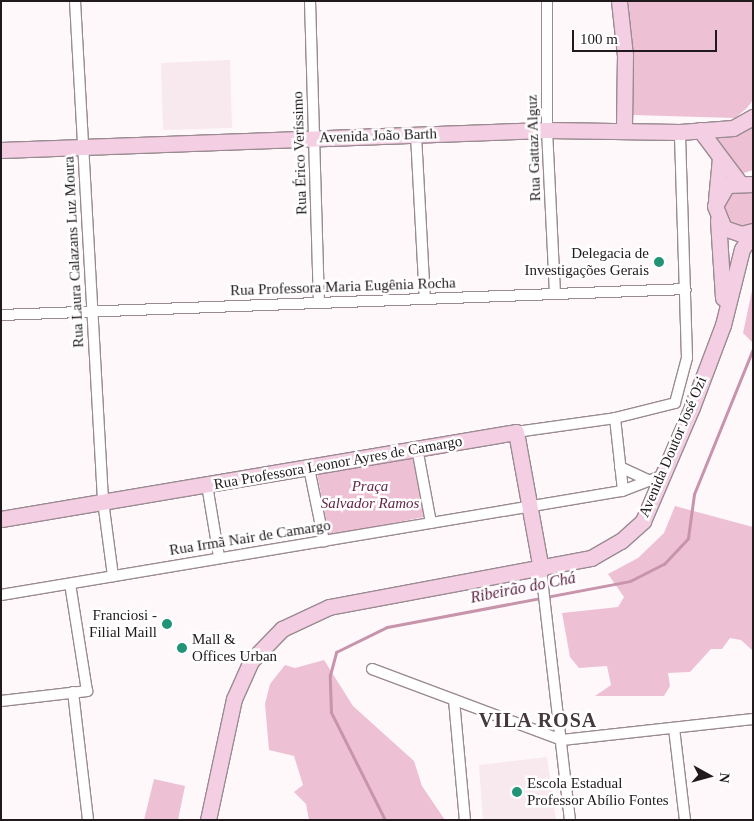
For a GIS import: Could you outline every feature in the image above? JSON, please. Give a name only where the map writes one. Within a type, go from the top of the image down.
[{"type":"main road","points":[[619,1],[624,55],[624,128]]},
{"type":"main road","name":"Avenida João Barth","points":[[1,150],[547,130],[624,128],[680,132],[733,128],[753,117]]},
{"type":"main road","points":[[700,130],[720,158],[748,182]]},
{"type":"main road","name":"Avenida Doutor José Ozi","points":[[720,158],[716,200],[723,325]]},
{"type":"main road","points":[[716,200],[727,185],[748,182]]},
{"type":"main road","points":[[718,220],[732,233],[752,232]]},
{"type":"main road","name":"Avenida Doutor José Ozi","points":[[208,820],[234,699],[251,661],[282,630],[329,608],[541,570],[591,558],[621,541],[642,521],[664,475],[723,325],[752,232]]},
{"type":"main road","points":[[516,432],[541,570]]},
{"type":"main road","name":"Rua Professora Leonor Ayres de Camargo","points":[[1,519],[516,432]]},
{"type":"street","name":"Rua Laura Calazans Luz Moura","points":[[75,1],[103,501],[113,576]]},
{"type":"street","name":"Rua Érico Veríssimo","points":[[310,1],[319,303]]},
{"type":"street","name":"Rua Gattaz Alguz","points":[[547,1],[547,130],[555,294]]},
{"type":"street","points":[[680,132],[686,289]]},
{"type":"street","points":[[416,135],[425,299]]},
{"type":"street","name":"Rua Professora Maria Eugênia Rocha","points":[[1,315],[686,289]]},
{"type":"street","name":"Rua Professora Leonor Ayres de Camargo","points":[[516,432],[615,418],[675,403],[687,358],[686,289]]},
{"type":"street","points":[[615,418],[623,491]]},
{"type":"street","points":[[417,448],[431,523]]},
{"type":"street","points":[[309,468],[324,540]]},
{"type":"street","points":[[620,468],[649,480]]},
{"type":"street","name":"Rua Irmã Nair de Camargo","points":[[1,595],[219,557],[623,491],[664,475]]},
{"type":"street","points":[[207,485],[219,557]]},
{"type":"street","points":[[541,570],[550,620],[570,820]]},
{"type":"street","points":[[1,701],[88,691],[70,584]]},
{"type":"street","points":[[372,669],[562,740],[753,719]]},
{"type":"street","points":[[74,692],[88,820]]},
{"type":"street","points":[[454,700],[465,820]]},
{"type":"street","points":[[674,728],[685,820]]},
{"type":"shaded area","points":[[230,60],[232,128],[163,130],[161,63]]},
{"type":"shaded area","name":"Escola Estadual Professor Abílio Fontes","points":[[547,757],[556,820],[483,820],[479,765]]},
{"type":"green space","points":[[629,1],[753,1],[753,100],[747,108],[735,118],[632,115]]},
{"type":"green space","points":[[753,123],[753,170],[741,174],[711,133]]},
{"type":"green space","points":[[753,191],[753,224],[745,227],[727,222],[722,203],[729,192]]},
{"type":"green space","points":[[753,286],[753,343],[743,333]]},
{"type":"green space","name":"Praça Salvador Ramos","points":[[412,454],[424,517],[329,536],[317,473]]},
{"type":"green space","points":[[675,506],[753,527],[753,651],[741,640],[730,638],[722,649],[711,649],[690,672],[668,673],[670,686],[664,696],[595,696],[611,685],[607,666],[579,668],[570,657],[562,613],[618,607],[624,597],[608,574],[638,558],[664,533]]},
{"type":"green space","points":[[324,660],[353,706],[414,761],[422,786],[445,820],[309,820],[306,804],[294,792],[303,785],[294,756],[269,750],[265,704],[270,684],[285,665],[295,668]]},
{"type":"green space","points":[[154,779],[185,786],[178,820],[144,820]]},
{"type":"waterway","name":"Ribeirão do Chá","points":[[385,820],[331,712],[330,675],[336,652],[387,627],[630,581],[664,564],[688,538],[694,494],[753,349]]},
{"type":"place","name":"Delegacia de Investigações Gerais","points":[[659,262]]},
{"type":"place","name":"Franciosi - Filial Maill","points":[[167,624]]},
{"type":"place","name":"Mall & Offices Urban","points":[[182,648]]},
{"type":"place","name":"Escola Estadual Professor Abílio Fontes","points":[[517,792]]},
{"type":"district","name":"VILA ROSA","points":[[538,720]]}]
